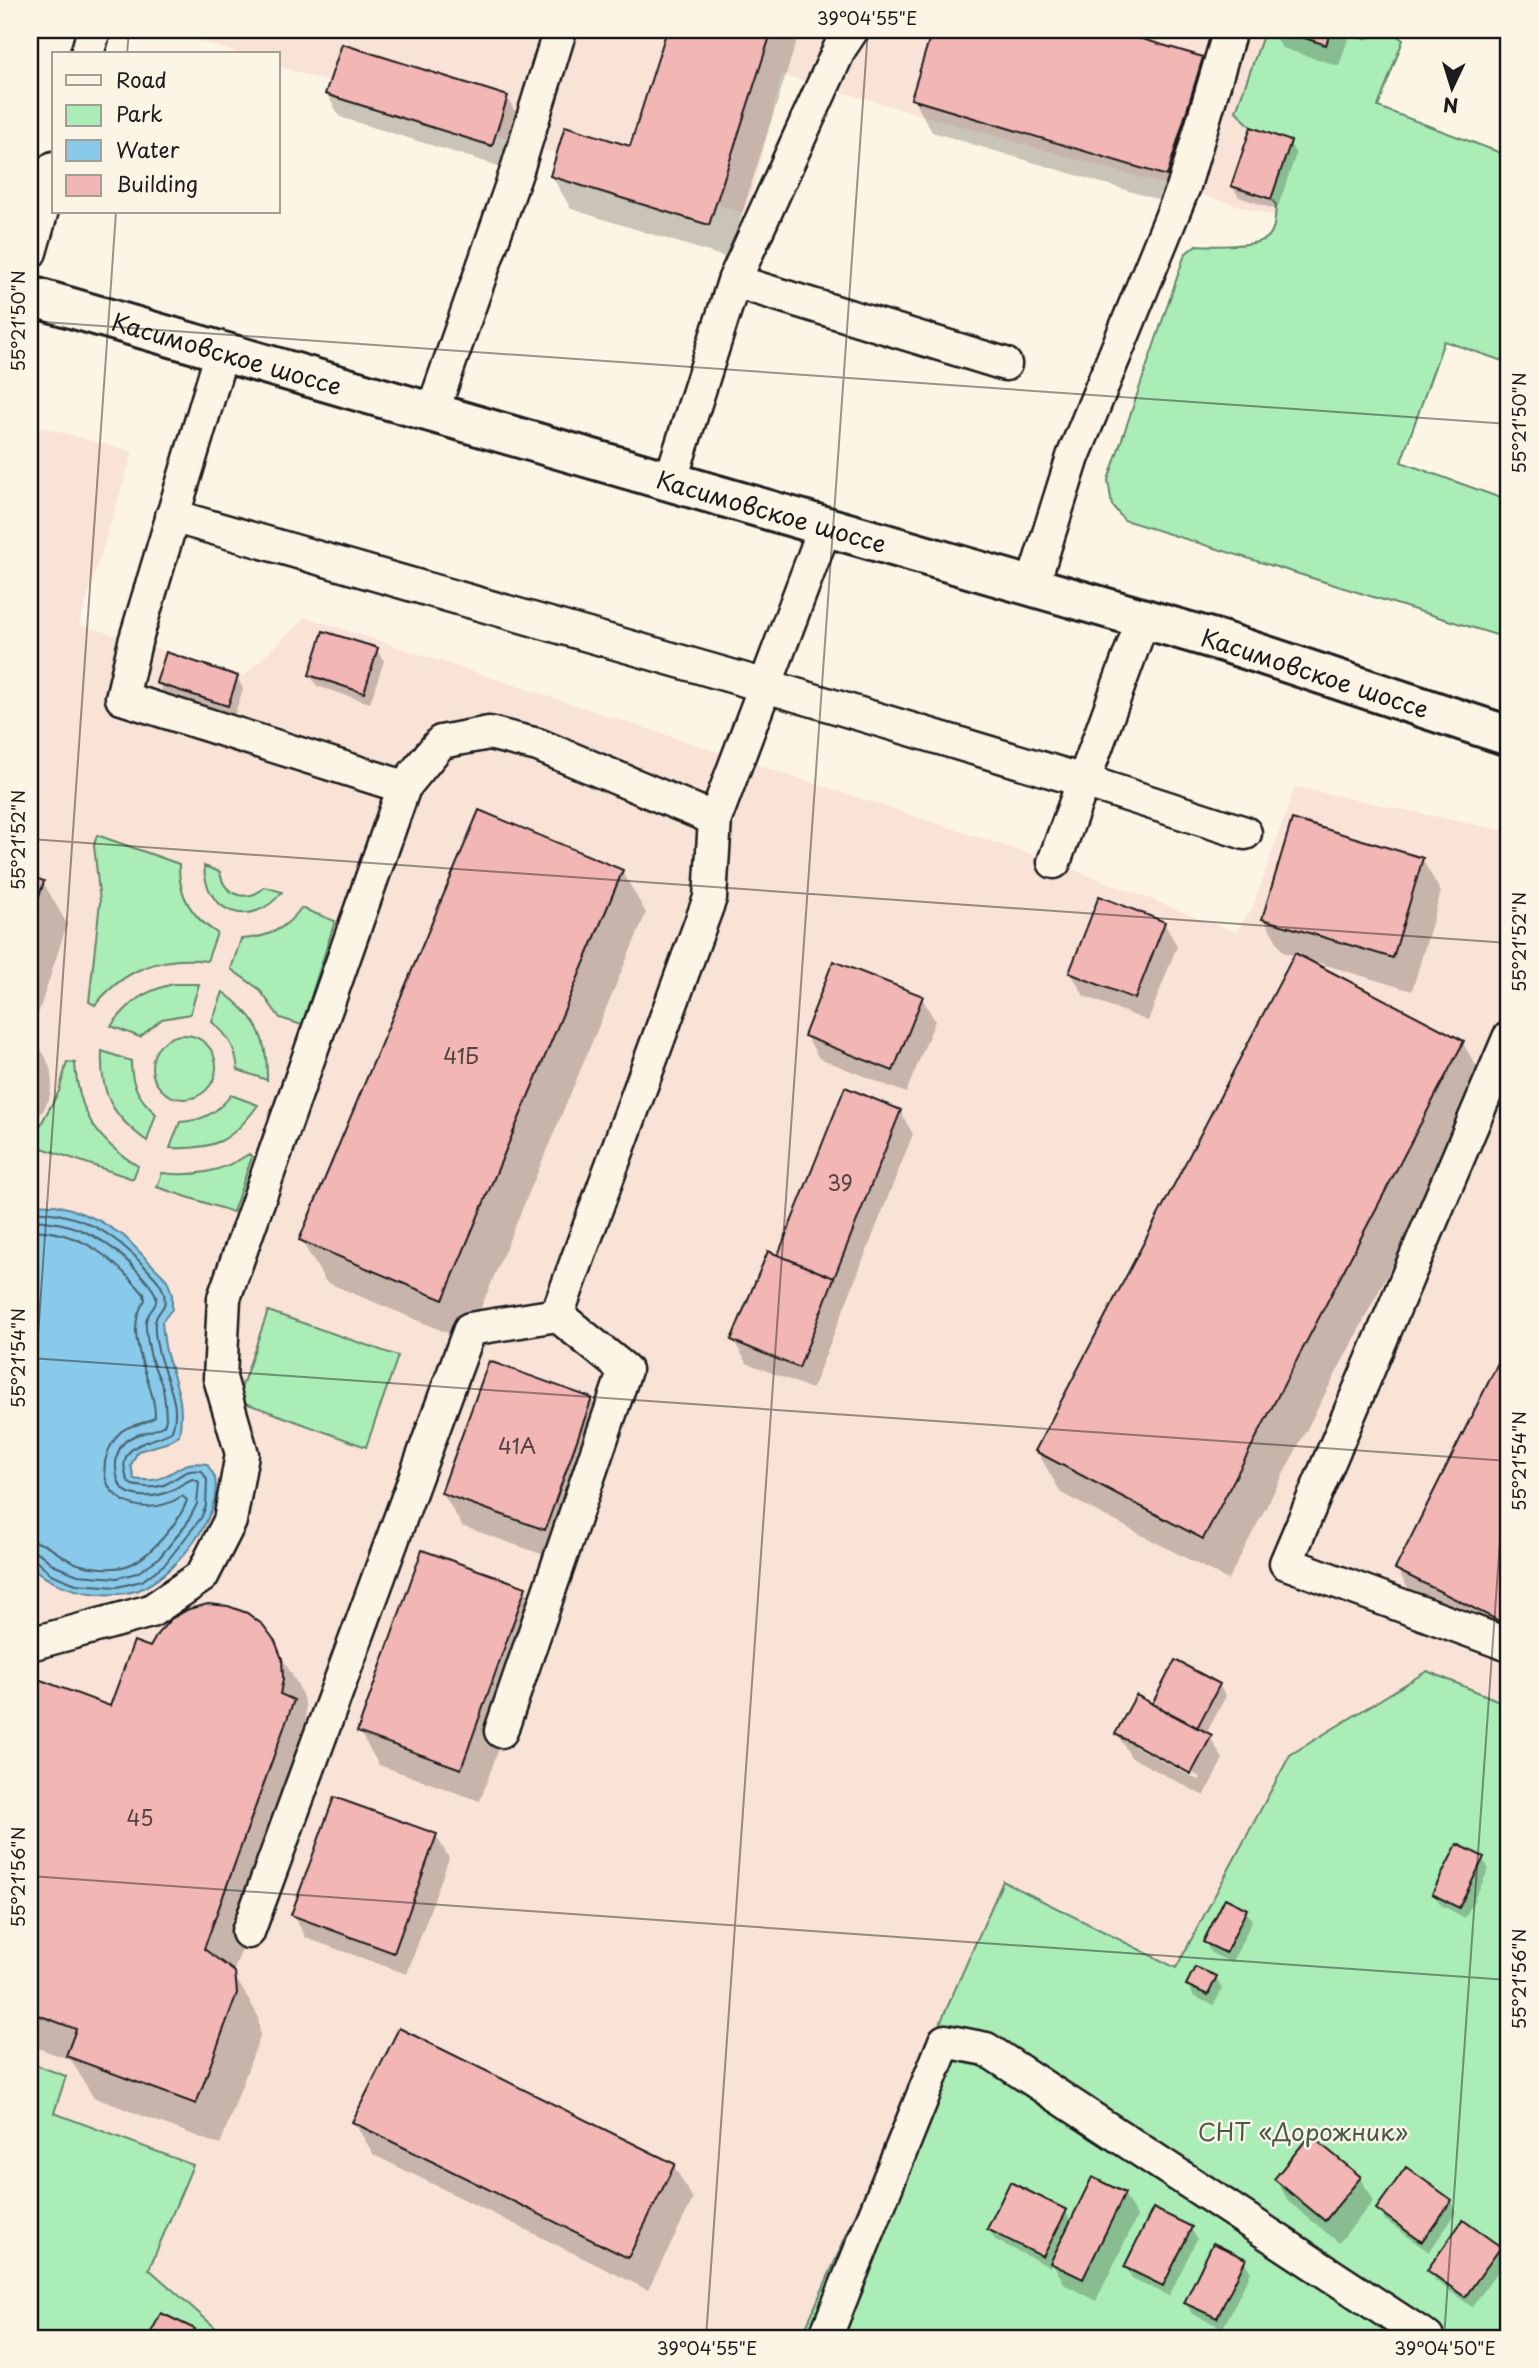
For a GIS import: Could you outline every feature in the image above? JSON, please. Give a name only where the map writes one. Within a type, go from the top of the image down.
[{"type":"main road","name":"Касимовское шоссе","points":[[30,296],[1224,642],[1509,736]]},
{"type":"lane","points":[[88,52],[94,30]]},
{"type":"lane","points":[[432,413],[517,170],[560,30]]},
{"type":"lane","points":[[670,482],[734,281],[840,48],[852,30]]},
{"type":"lane","points":[[1032,587],[1073,457],[1184,186],[1230,30]]},
{"type":"lane","points":[[30,252],[52,175]]},
{"type":"lane","points":[[734,281],[1006,364]]},
{"type":"lane","points":[[222,352],[135,642],[122,698],[404,788]]},
{"type":"lane","points":[[172,516],[765,686],[1084,781],[1245,833]]},
{"type":"lane","points":[[557,1315],[710,898],[715,820],[825,527]]},
{"type":"lane","points":[[1054,862],[1143,619]]},
{"type":"lane","points":[[30,1644],[151,1611],[202,1576],[230,1521],[242,1454],[220,1378],[224,1298],[404,788],[441,741],[489,733],[538,746],[715,820]]},
{"type":"lane","points":[[1509,1038],[1286,1563],[1509,1645]]},
{"type":"lane","points":[[248,1932],[470,1329],[557,1315],[625,1370],[500,1731]]},
{"type":"lane","points":[[825,2338],[945,2041],[986,2049],[1427,2338]]},
{"type":"shaded area","points":[[175,30],[1339,30],[1275,216],[782,75],[747,214],[280,67],[280,52],[235,52],[174,33]]},
{"type":"shaded area","points":[[30,424],[133,452],[79,624],[244,676],[306,617],[1054,862],[1235,932],[1252,910],[1295,787],[1509,832],[1509,1705],[1426,1671],[1290,1755],[1176,1968],[1003,1882],[801,2338],[227,2338],[149,2269],[193,2165],[53,2113],[66,2076],[30,2063]]},
{"type":"green space","points":[[1265,30],[1280,30],[1326,44],[1331,30],[1359,38],[1370,38],[1384,30],[1395,34],[1403,40],[1378,107],[1509,156],[1509,363],[1444,341],[1401,462],[1509,501],[1509,639],[1124,520],[1112,505],[1108,480],[1185,254],[1196,245],[1255,243],[1268,237],[1275,222],[1276,205],[1271,199],[1290,141],[1251,127],[1236,111]]},
{"type":"green space","points":[[97,835],[179,864],[181,886],[188,904],[200,920],[217,933],[207,961],[174,960],[145,967],[119,982],[95,1005],[89,1002],[100,902],[94,845]]},
{"type":"green space","points":[[204,866],[220,872],[226,887],[237,894],[251,895],[265,887],[282,892],[270,904],[257,911],[232,911],[212,896],[206,882]]},
{"type":"green space","points":[[301,908],[335,921],[302,1025],[280,1018],[259,989],[231,969],[241,939],[259,937],[275,931],[289,922]]},
{"type":"green space","points":[[173,984],[199,984],[190,1014],[162,1019],[140,1037],[111,1026],[138,999],[153,990]]},
{"type":"green space","points":[[223,992],[244,1010],[258,1030],[265,1052],[267,1080],[238,1070],[231,1043],[212,1022]]},
{"type":"green space","points":[[178,1035],[190,1035],[207,1044],[214,1055],[214,1079],[207,1090],[190,1099],[178,1099],[166,1094],[157,1085],[152,1073],[152,1061],[157,1049],[166,1040]]},
{"type":"green space","points":[[102,1051],[131,1061],[132,1077],[137,1090],[156,1114],[147,1141],[125,1122],[111,1103],[103,1080]]},
{"type":"green space","points":[[67,1062],[75,1063],[80,1096],[92,1124],[111,1146],[138,1166],[133,1179],[30,1144],[59,1091]]},
{"type":"green space","points":[[231,1095],[258,1105],[231,1135],[211,1145],[170,1148],[180,1122],[208,1115]]},
{"type":"green space","points":[[249,1154],[252,1157],[233,1212],[157,1187],[162,1173],[207,1172]]},
{"type":"green space","points":[[268,1311],[398,1356],[366,1447],[237,1400]]},
{"type":"green space","name":"СНТ «Дорожник»","points":[[1427,1671],[1509,1705],[1509,2338],[801,2338],[1003,1881],[1176,1968],[1290,1755]]},
{"type":"green space","points":[[30,2063],[66,2076],[54,2113],[193,2165],[149,2269],[227,2338],[30,2338]]},
{"type":"water","points":[[30,1204],[71,1209],[98,1220],[124,1236],[167,1280],[172,1294],[172,1309],[162,1322],[166,1351],[180,1403],[179,1435],[166,1443],[138,1451],[131,1465],[134,1479],[156,1480],[187,1464],[207,1464],[215,1478],[215,1493],[212,1509],[195,1541],[157,1579],[132,1592],[100,1594],[67,1588],[39,1573],[30,1563]]},
{"type":"building","points":[[667,30],[772,30],[709,225],[550,176],[565,126],[630,146]]},
{"type":"building","points":[[932,30],[1112,30],[1203,57],[1167,176],[911,99]]},
{"type":"building","points":[[1280,30],[1331,30],[1326,45]]},
{"type":"building","points":[[342,44],[508,96],[492,146],[325,94]]},
{"type":"building","points":[[1251,127],[1291,141],[1271,199],[1231,186]]},
{"type":"building","points":[[323,631],[378,648],[364,693],[309,675]]},
{"type":"building","points":[[166,652],[238,676],[228,706],[156,683]]},
{"type":"building","points":[[479,810],[623,870],[443,1300],[299,1240]]},
{"type":"building","points":[[1292,819],[1423,858],[1393,958],[1262,919]]},
{"type":"building","points":[[30,876],[44,881],[30,924]]},
{"type":"building","points":[[1099,896],[1165,922],[1135,999],[1069,973]]},
{"type":"building","points":[[1295,953],[1464,1041],[1203,1539],[1035,1451]]},
{"type":"building","points":[[833,961],[923,996],[893,1071],[804,1036]]},
{"type":"building","points":[[845,1087],[901,1110],[834,1278],[778,1255]]},
{"type":"building","points":[[768,1251],[834,1278],[799,1368],[731,1340]]},
{"type":"building","points":[[1509,1341],[1509,1626],[1395,1569]]},
{"type":"building","points":[[489,1361],[592,1398],[545,1530],[441,1493]]},
{"type":"building","points":[[422,1550],[526,1587],[461,1769],[357,1732]]},
{"type":"building","points":[[208,1604],[228,1606],[247,1613],[263,1625],[275,1641],[282,1659],[283,1679],[280,1694],[294,1700],[204,1949],[235,1972],[237,1993],[196,2104],[66,2056],[76,2029],[30,2012],[30,1676],[110,1706],[134,1641],[150,1647],[171,1619],[189,1609]]},
{"type":"building","points":[[1175,1660],[1220,1684],[1197,1728],[1152,1704]]},
{"type":"building","points":[[1136,1695],[1212,1735],[1191,1774],[1115,1734]]},
{"type":"building","points":[[334,1797],[437,1834],[394,1953],[291,1915]]},
{"type":"building","points":[[1457,1844],[1484,1857],[1459,1908],[1432,1894]]},
{"type":"building","points":[[1225,1898],[1247,1909],[1226,1953],[1203,1942]]},
{"type":"building","points":[[1195,1967],[1217,1976],[1208,1995],[1186,1985]]},
{"type":"building","points":[[399,2028],[675,2164],[628,2258],[352,2122]]},
{"type":"building","points":[[1310,2135],[1361,2177],[1325,2221],[1274,2179]]},
{"type":"building","points":[[1406,2167],[1452,2200],[1422,2242],[1376,2209]]},
{"type":"building","points":[[1092,2177],[1125,2193],[1083,2279],[1050,2263]]},
{"type":"building","points":[[1010,2182],[1067,2210],[1043,2257],[987,2229]]},
{"type":"building","points":[[1153,2208],[1192,2227],[1163,2286],[1124,2267]]},
{"type":"building","points":[[1463,2220],[1501,2247],[1465,2297],[1427,2270]]},
{"type":"building","points":[[1213,2243],[1246,2259],[1217,2318],[1184,2303]]},
{"type":"building","points":[[161,2313],[195,2329],[190,2338],[148,2338]]}]
